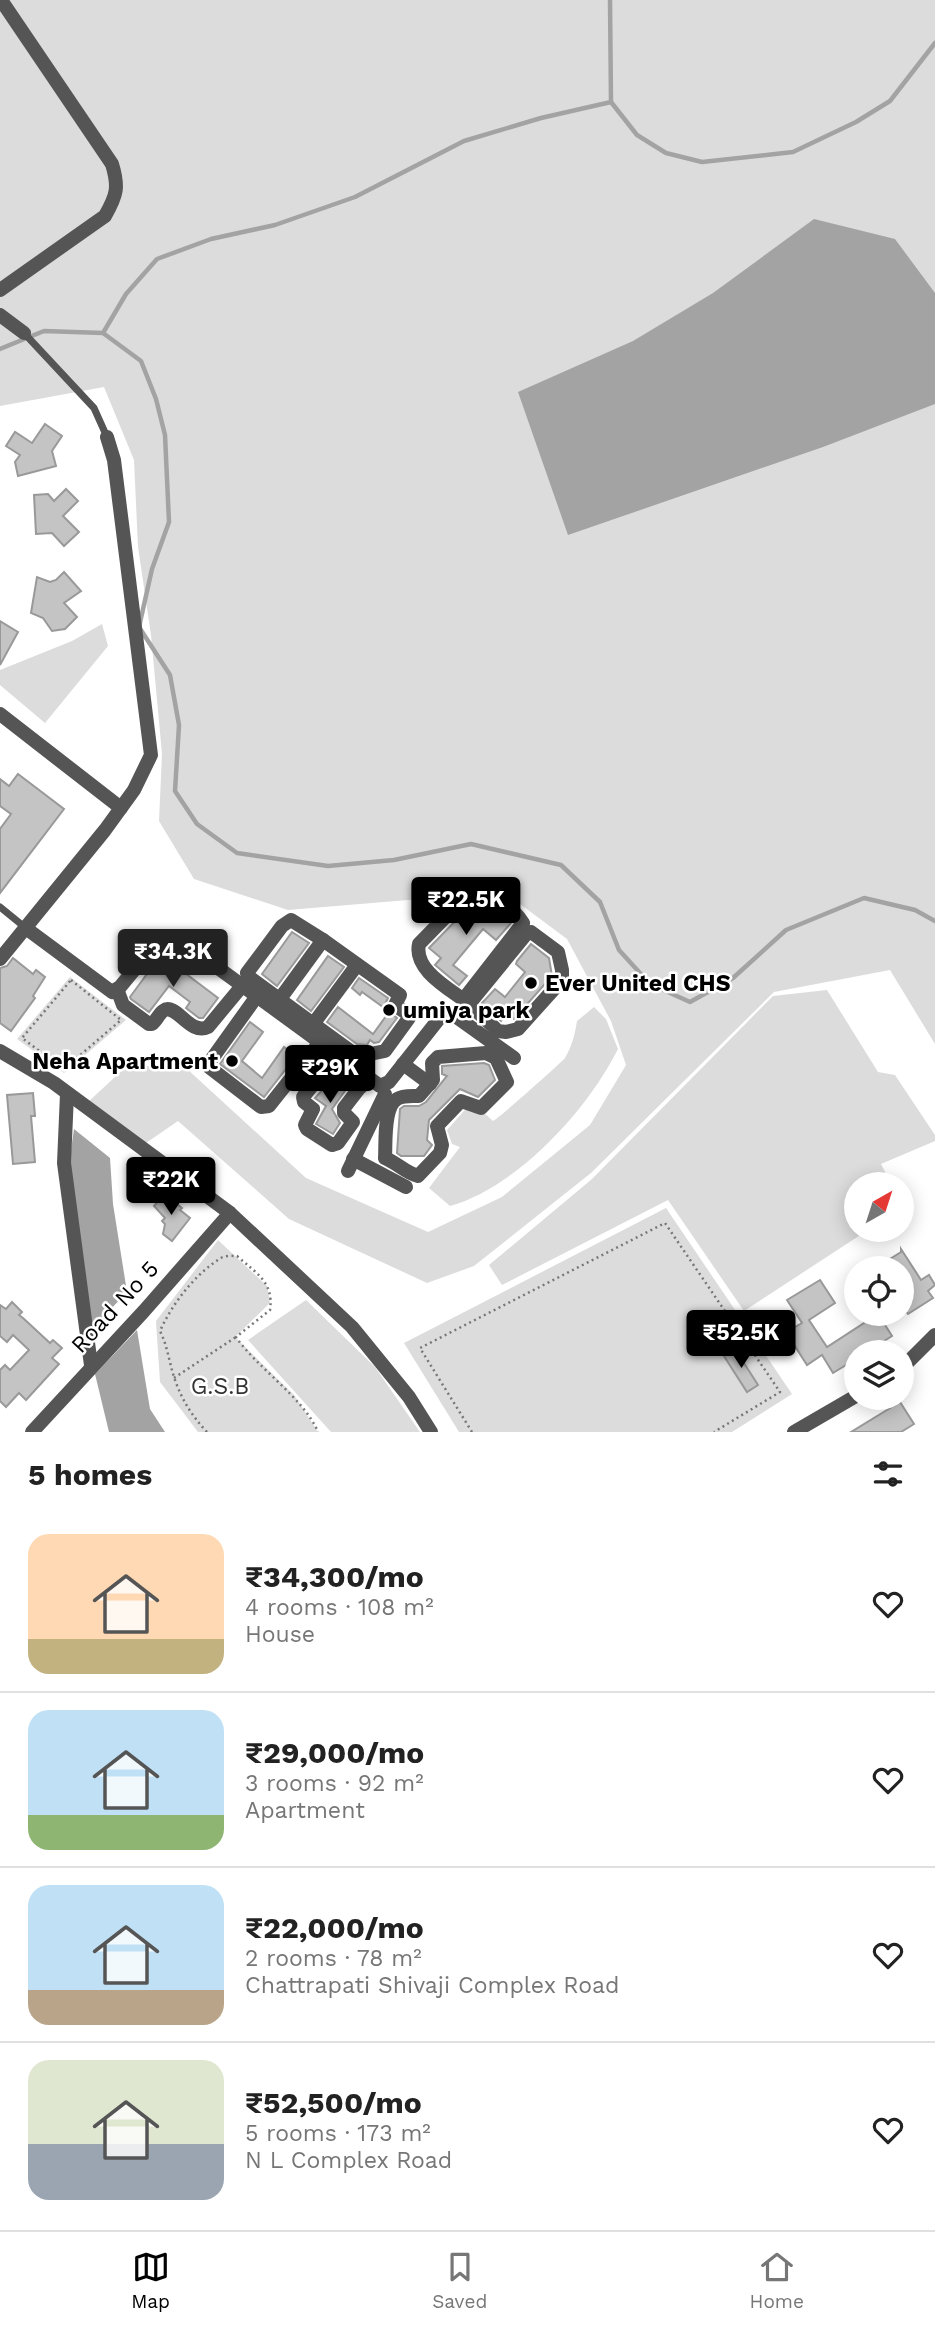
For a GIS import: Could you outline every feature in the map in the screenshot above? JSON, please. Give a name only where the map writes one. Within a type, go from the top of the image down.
[{"type":"street","points":[[0,290],[105,216],[116,198],[117,181],[112,164],[1,0]]},
{"type":"street","points":[[0,315],[29,337]]},
{"type":"street","points":[[0,960],[121,808],[134,790],[151,755],[114,460],[107,438]]},
{"type":"street","points":[[0,714],[121,808]]},
{"type":"street","points":[[455,1017],[466,1002],[523,923],[508,906],[492,897],[464,898],[419,944],[418,949],[428,971],[466,1002],[498,1031],[506,1032],[517,1029],[562,981],[558,952],[531,932],[527,933],[466,1002]]},
{"type":"street","points":[[291,920],[323,940],[400,995],[395,1005],[409,1016],[386,1051],[366,1055],[353,1053],[310,1029],[276,1004],[247,973],[286,922],[291,920]]},
{"type":"street","points":[[27,929],[112,992],[158,941],[166,937],[177,939],[257,996],[276,1004]]},
{"type":"street","points":[[276,1004],[323,940]]},
{"type":"street","points":[[310,1029],[358,965]]},
{"type":"street","points":[[117,989],[123,1005],[149,1024],[155,1022],[164,1010],[171,1009],[195,1029],[202,1030],[208,1027],[242,986]]},
{"type":"street","points":[[257,996],[209,1063],[209,1067],[261,1107],[269,1106],[320,1042]]},
{"type":"street","points":[[310,1029],[320,1042],[377,1090],[386,1129],[385,1158],[418,1176],[440,1153],[442,1145],[438,1126],[461,1101],[481,1108],[507,1082],[496,1058],[486,1053],[438,1057],[432,1063],[433,1080],[419,1096],[398,1098],[377,1090],[335,1067],[324,1071],[303,1097],[313,1109],[305,1125],[307,1129],[332,1145],[338,1143],[353,1122],[344,1113],[344,1108],[377,1090],[389,1082],[442,1016],[455,1017],[514,1058]]},
{"type":"street","points":[[0,1051],[68,1094],[230,1213],[352,1327],[409,1397],[431,1432]]},
{"type":"street","points":[[403,1064],[430,1084]]},
{"type":"street","points":[[377,1090],[351,1165],[406,1186]]},
{"type":"street","points":[[68,1094],[64,1163],[91,1365]]},
{"type":"street","name":"Road No 5","points":[[32,1432],[230,1213]]},
{"type":"street","points":[[914,1356],[935,1335]]},
{"type":"street","points":[[794,1432],[844,1403]]},
{"type":"lane","points":[[29,337],[94,408],[107,438]]},
{"type":"lane","points":[[0,909],[27,929]]},
{"type":"path","points":[[71,980],[121,1020],[64,1069],[22,1038],[71,980]]},
{"type":"path","points":[[472,1432],[420,1348],[665,1223],[780,1392],[715,1432]]},
{"type":"path","points":[[174,1378],[236,1337],[270,1310],[272,1294],[265,1280],[237,1256],[223,1256],[191,1283],[167,1314],[160,1331],[166,1343],[174,1378],[186,1408],[207,1432]]},
{"type":"path","points":[[236,1337],[293,1398],[318,1432]]},
{"type":"green space","points":[[0,0],[935,0],[935,1044],[890,970],[774,992],[591,1173],[474,1266],[427,1283],[289,1219],[178,1121],[146,1143],[88,1102],[128,1065],[186,1068],[306,1178],[428,1232],[502,1197],[590,1125],[626,1065],[611,1021],[567,939],[512,898],[468,895],[288,910],[194,879],[159,821],[162,754],[151,635],[138,547],[134,460],[104,387],[0,406]]},
{"type":"green space","points":[[102,624],[108,646],[45,723],[0,685],[0,670],[72,641]]},
{"type":"green space","points":[[70,977],[126,1020],[64,1073],[17,1039]]},
{"type":"green space","points":[[827,990],[878,1072],[895,1075],[935,1135],[935,1141],[881,1164],[885,1172],[844,1172],[844,1242],[850,1242],[744,1311],[668,1200],[502,1285],[489,1265],[592,1179],[773,996]]},
{"type":"green space","points":[[594,1007],[606,1019],[618,1049],[588,1097],[548,1144],[524,1164],[500,1182],[450,1206],[429,1188],[460,1147],[452,1144],[447,1130],[472,1102],[493,1121],[506,1111],[565,1058],[577,1021]]},
{"type":"green space","points":[[666,1208],[792,1394],[732,1432],[459,1432],[404,1343]]},
{"type":"green space","name":"G.S.B","points":[[218,1240],[267,1286],[270,1303],[235,1337],[294,1395],[318,1432],[198,1432],[160,1382],[156,1321]]},
{"type":"green space","points":[[306,1300],[375,1367],[420,1432],[331,1432],[248,1340]]},
{"type":"shaded area","points":[[814,219],[895,239],[935,293],[935,404],[823,447],[568,535],[518,392],[633,341],[713,293]]},
{"type":"shaded area","points":[[74,1129],[110,1158],[113,1204],[127,1292],[92,1329],[69,1164]]},
{"type":"shaded area","points":[[137,1330],[150,1409],[165,1432],[109,1432],[95,1374]]},
{"type":"building","points":[[45,424],[62,436],[52,451],[56,466],[18,476],[15,462],[20,455],[6,446],[15,432],[32,443]]},
{"type":"building","points":[[66,489],[78,501],[63,516],[79,532],[64,546],[52,533],[36,534],[34,495],[48,494],[54,501]]},
{"type":"building","points":[[64,572],[81,591],[64,603],[77,617],[65,629],[52,631],[43,618],[31,613],[37,577],[50,582]]},
{"type":"building","points":[[0,621],[18,632],[0,665]]},
{"type":"building","points":[[18,774],[64,809],[0,893],[0,829],[11,814],[0,806],[0,779],[9,786]]},
{"type":"building","points":[[479,905],[482,909],[484,906],[493,909],[511,923],[496,940],[483,929],[453,965],[467,976],[459,985],[435,965],[441,958],[429,948],[469,907]]},
{"type":"building","points":[[292,932],[309,943],[277,986],[262,974]]},
{"type":"building","name":"Ever United CHS","points":[[531,944],[549,958],[552,976],[514,1019],[506,1013],[501,1021],[482,1003],[495,989],[505,997],[525,972],[516,964]]},
{"type":"building","points":[[161,955],[218,998],[203,1018],[186,1008],[190,1002],[169,986],[149,1012],[131,999]]},
{"type":"building","points":[[328,956],[344,967],[311,1011],[297,1000]]},
{"type":"building","points":[[13,958],[33,974],[36,970],[45,977],[33,996],[35,998],[11,1031],[0,1023],[0,968],[7,966]]},
{"type":"building","points":[[359,978],[388,998],[385,1004],[387,1010],[352,988]]},
{"type":"building","points":[[338,1007],[373,1034],[389,1012],[397,1018],[379,1042],[370,1040],[367,1045],[357,1044],[327,1022]]},
{"type":"building","name":"Neha Apartment","points":[[250,1022],[263,1032],[242,1061],[262,1078],[284,1047],[296,1056],[264,1097],[220,1064]]},
{"type":"building","points":[[484,1063],[489,1065],[495,1080],[478,1097],[460,1089],[429,1120],[427,1140],[432,1145],[424,1156],[401,1156],[397,1153],[400,1109],[426,1102],[447,1076],[442,1074],[442,1066]]},
{"type":"building","points":[[333,1078],[347,1088],[332,1109],[340,1123],[333,1134],[316,1124],[326,1106],[315,1098]]},
{"type":"building","points":[[33,1093],[35,1116],[31,1116],[35,1162],[13,1164],[7,1095]]},
{"type":"building","points":[[164,1194],[190,1218],[172,1241],[163,1234],[165,1224],[162,1221],[165,1218],[154,1206]]},
{"type":"building","points":[[914,1269],[921,1280],[929,1275],[935,1285],[928,1291],[933,1298],[914,1310]]},
{"type":"building","points":[[820,1280],[835,1303],[809,1320],[827,1347],[859,1326],[886,1326],[892,1336],[886,1340],[844,1340],[844,1366],[833,1373],[822,1355],[807,1365],[786,1332],[802,1323],[787,1300]]},
{"type":"building","points":[[12,1302],[22,1312],[19,1315],[50,1343],[53,1340],[62,1348],[52,1358],[59,1364],[26,1400],[19,1393],[6,1407],[0,1401],[0,1370],[5,1365],[10,1370],[29,1350],[13,1335],[7,1342],[0,1336],[0,1305],[6,1309]]},
{"type":"building","points":[[735,1349],[758,1385],[747,1392],[724,1356]]},
{"type":"building","points":[[887,1410],[905,1410],[914,1424],[901,1432],[851,1432]]},
{"type":"waterway","points":[[0,349],[44,331],[103,333],[126,294],[157,259],[211,239],[275,225],[355,197],[464,141],[541,118],[611,102],[610,0]]},
{"type":"waterway","points":[[611,102],[637,135],[666,153],[702,162],[793,152],[856,122],[890,101],[935,43]]},
{"type":"waterway","points":[[103,333],[141,361],[156,399],[165,435],[169,522],[152,569],[139,627],[170,675],[179,725],[175,791],[197,824],[237,853],[328,866],[394,860],[471,844],[561,865],[600,902],[619,950],[650,984],[690,1002],[733,978],[786,930],[864,898],[915,910],[935,921]]},
{"type":"place","name":"Ever United CHS","points":[[531,983]]},
{"type":"place","name":"umiya park","points":[[389,1010]]},
{"type":"place","name":"Neha Apartment","points":[[232,1061]]}]
